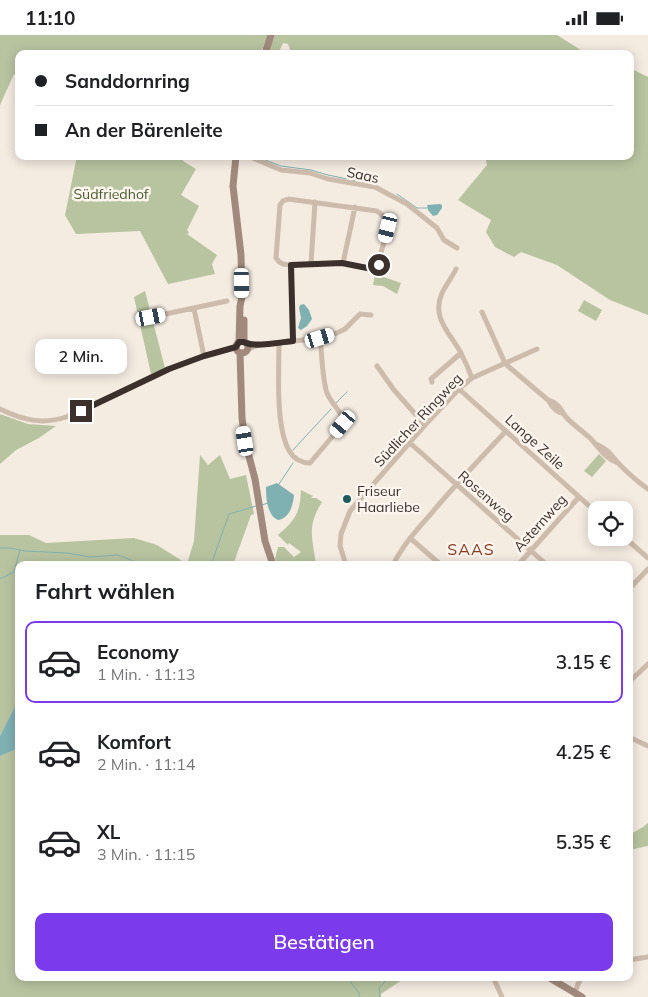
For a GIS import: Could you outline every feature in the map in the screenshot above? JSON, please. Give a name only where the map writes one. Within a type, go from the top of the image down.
[{"type":"street","points":[[266,50],[271,35]]},
{"type":"street","points":[[236,160],[233,186],[242,255],[242,297],[240,306],[243,347],[241,372],[242,418],[265,541],[272,561]]},
{"type":"street","name":"Saas","points":[[257,160],[280,170],[310,173],[328,179],[375,187],[407,204],[436,228],[444,240],[457,248]]},
{"type":"street","points":[[288,199],[355,207],[377,211],[387,219],[389,224],[377,267],[372,269],[342,263],[284,265],[276,258],[280,205],[283,201],[288,199]]},
{"type":"street","points":[[312,263],[315,202]]},
{"type":"street","points":[[342,263],[355,207]]},
{"type":"street","points":[[291,265],[293,341]]},
{"type":"street","points":[[456,269],[441,296],[439,308],[441,328],[461,353],[472,378]]},
{"type":"street","points":[[145,322],[151,317],[227,301]]},
{"type":"street","points":[[194,309],[204,356]]},
{"type":"street","points":[[482,312],[505,363],[548,401],[555,402],[561,407],[564,415],[595,444],[609,452],[618,463],[648,489]]},
{"type":"street","points":[[0,409],[29,421],[44,422],[57,420],[142,380],[204,356],[243,347],[320,338],[345,329],[360,315],[371,315]]},
{"type":"street","points":[[279,343],[279,391],[282,431],[292,455],[303,463],[310,463],[343,424],[342,417],[326,391],[320,338]]},
{"type":"street","name":"Südlicher Ringweg","points":[[345,561],[340,546],[341,534],[350,511],[425,425],[472,378],[537,349]]},
{"type":"street","points":[[432,382],[430,379],[461,353]]},
{"type":"street","points":[[377,366],[394,390],[425,425]]},
{"type":"street","name":"Lange Zeile","points":[[459,389],[588,505]]},
{"type":"street","points":[[395,561],[410,538],[506,431]]},
{"type":"street","name":"Rosenweg","points":[[410,443],[542,561]]},
{"type":"street","name":"Asternweg","points":[[522,561],[579,497]]},
{"type":"street","points":[[410,538],[436,561]]},
{"type":"street","points":[[633,545],[648,558]]},
{"type":"street","points":[[633,585],[648,569]]},
{"type":"street","points":[[633,678],[648,664]]},
{"type":"street","points":[[633,739],[648,746]]},
{"type":"street","points":[[633,959],[648,957]]},
{"type":"street","points":[[494,981],[502,997]]},
{"type":"street","points":[[555,981],[579,995]]},
{"type":"street","points":[[579,995],[578,984],[580,981]]},
{"type":"green space","points":[[0,35],[557,35],[581,50],[290,50],[288,44],[283,43],[280,50],[270,50],[271,45],[262,50],[15,50],[15,75],[0,105]]},
{"type":"green space","points":[[634,70],[648,77],[648,315],[610,300],[557,265],[521,252],[514,257],[495,247],[486,232],[491,220],[458,200],[487,165],[486,160],[634,160]]},
{"type":"green space","name":"Südfriedhof","points":[[76,160],[183,160],[196,169],[181,195],[199,206],[187,230],[189,233],[187,234],[217,255],[212,264],[215,274],[168,284],[140,231],[76,234],[65,215]]},
{"type":"green space","points":[[377,271],[381,276],[401,283],[397,294],[383,286],[373,285]]},
{"type":"green space","points":[[145,291],[165,368],[151,374],[134,297]]},
{"type":"green space","points":[[584,300],[602,310],[596,321],[578,311]]},
{"type":"green space","points":[[0,414],[28,424],[56,426],[39,438],[16,450],[0,464]]},
{"type":"green space","points":[[599,454],[606,461],[592,477],[584,471]]},
{"type":"green space","points":[[200,455],[208,465],[220,455],[230,479],[246,475],[254,514],[251,515],[234,561],[188,561],[194,541]]},
{"type":"green space","points":[[301,490],[313,496],[311,498],[316,498],[322,502],[312,526],[315,561],[276,561],[278,547],[284,547],[294,557],[301,552],[289,543],[288,545],[278,535],[296,516]]},
{"type":"green space","points":[[0,535],[29,535],[46,543],[134,538],[157,545],[182,561],[15,561],[15,706],[0,736]]},
{"type":"green space","points":[[15,750],[15,981],[400,981],[381,994],[381,997],[0,997],[0,756]]},
{"type":"green space","points":[[648,823],[648,846],[633,849],[633,833]]},
{"type":"water","points":[[440,204],[442,208],[437,215],[433,216],[428,210],[427,205]]},
{"type":"water","points":[[304,304],[309,310],[312,319],[301,330],[298,328],[301,318],[299,308],[300,305]]},
{"type":"water","points":[[277,483],[294,495],[292,507],[288,514],[278,520],[274,518],[269,510],[266,491],[266,487]]},
{"type":"water","points":[[15,706],[15,750],[0,756],[0,736]]},
{"type":"waterway","points":[[265,160],[281,166],[311,170],[372,184]]},
{"type":"waterway","points":[[397,194],[417,208],[421,208]]},
{"type":"waterway","points":[[422,208],[427,208]]},
{"type":"waterway","points":[[336,403],[347,392]]},
{"type":"waterway","points":[[293,450],[331,409]]},
{"type":"waterway","points":[[279,484],[293,463]]},
{"type":"waterway","points":[[262,505],[268,503]]},
{"type":"waterway","points":[[212,561],[229,514],[256,506]]},
{"type":"waterway","points":[[0,548],[67,553],[90,557],[118,555],[134,561]]},
{"type":"waterway","points":[[17,561],[20,550]]},
{"type":"waterway","points":[[0,579],[14,572],[15,568]]},
{"type":"waterway","points":[[350,981],[360,997]]},
{"type":"waterway","points":[[380,997],[379,988],[386,981]]},
{"type":"place","name":"Friseur Haarliebe","points":[[347,499]]},
{"type":"district","name":"SAAS","points":[[471,549]]},
{"type":"route","points":[[81,411],[142,380],[204,356],[233,346],[236,347],[242,341],[248,344],[259,345],[293,341],[291,265],[342,263],[372,269],[379,265]]}]
